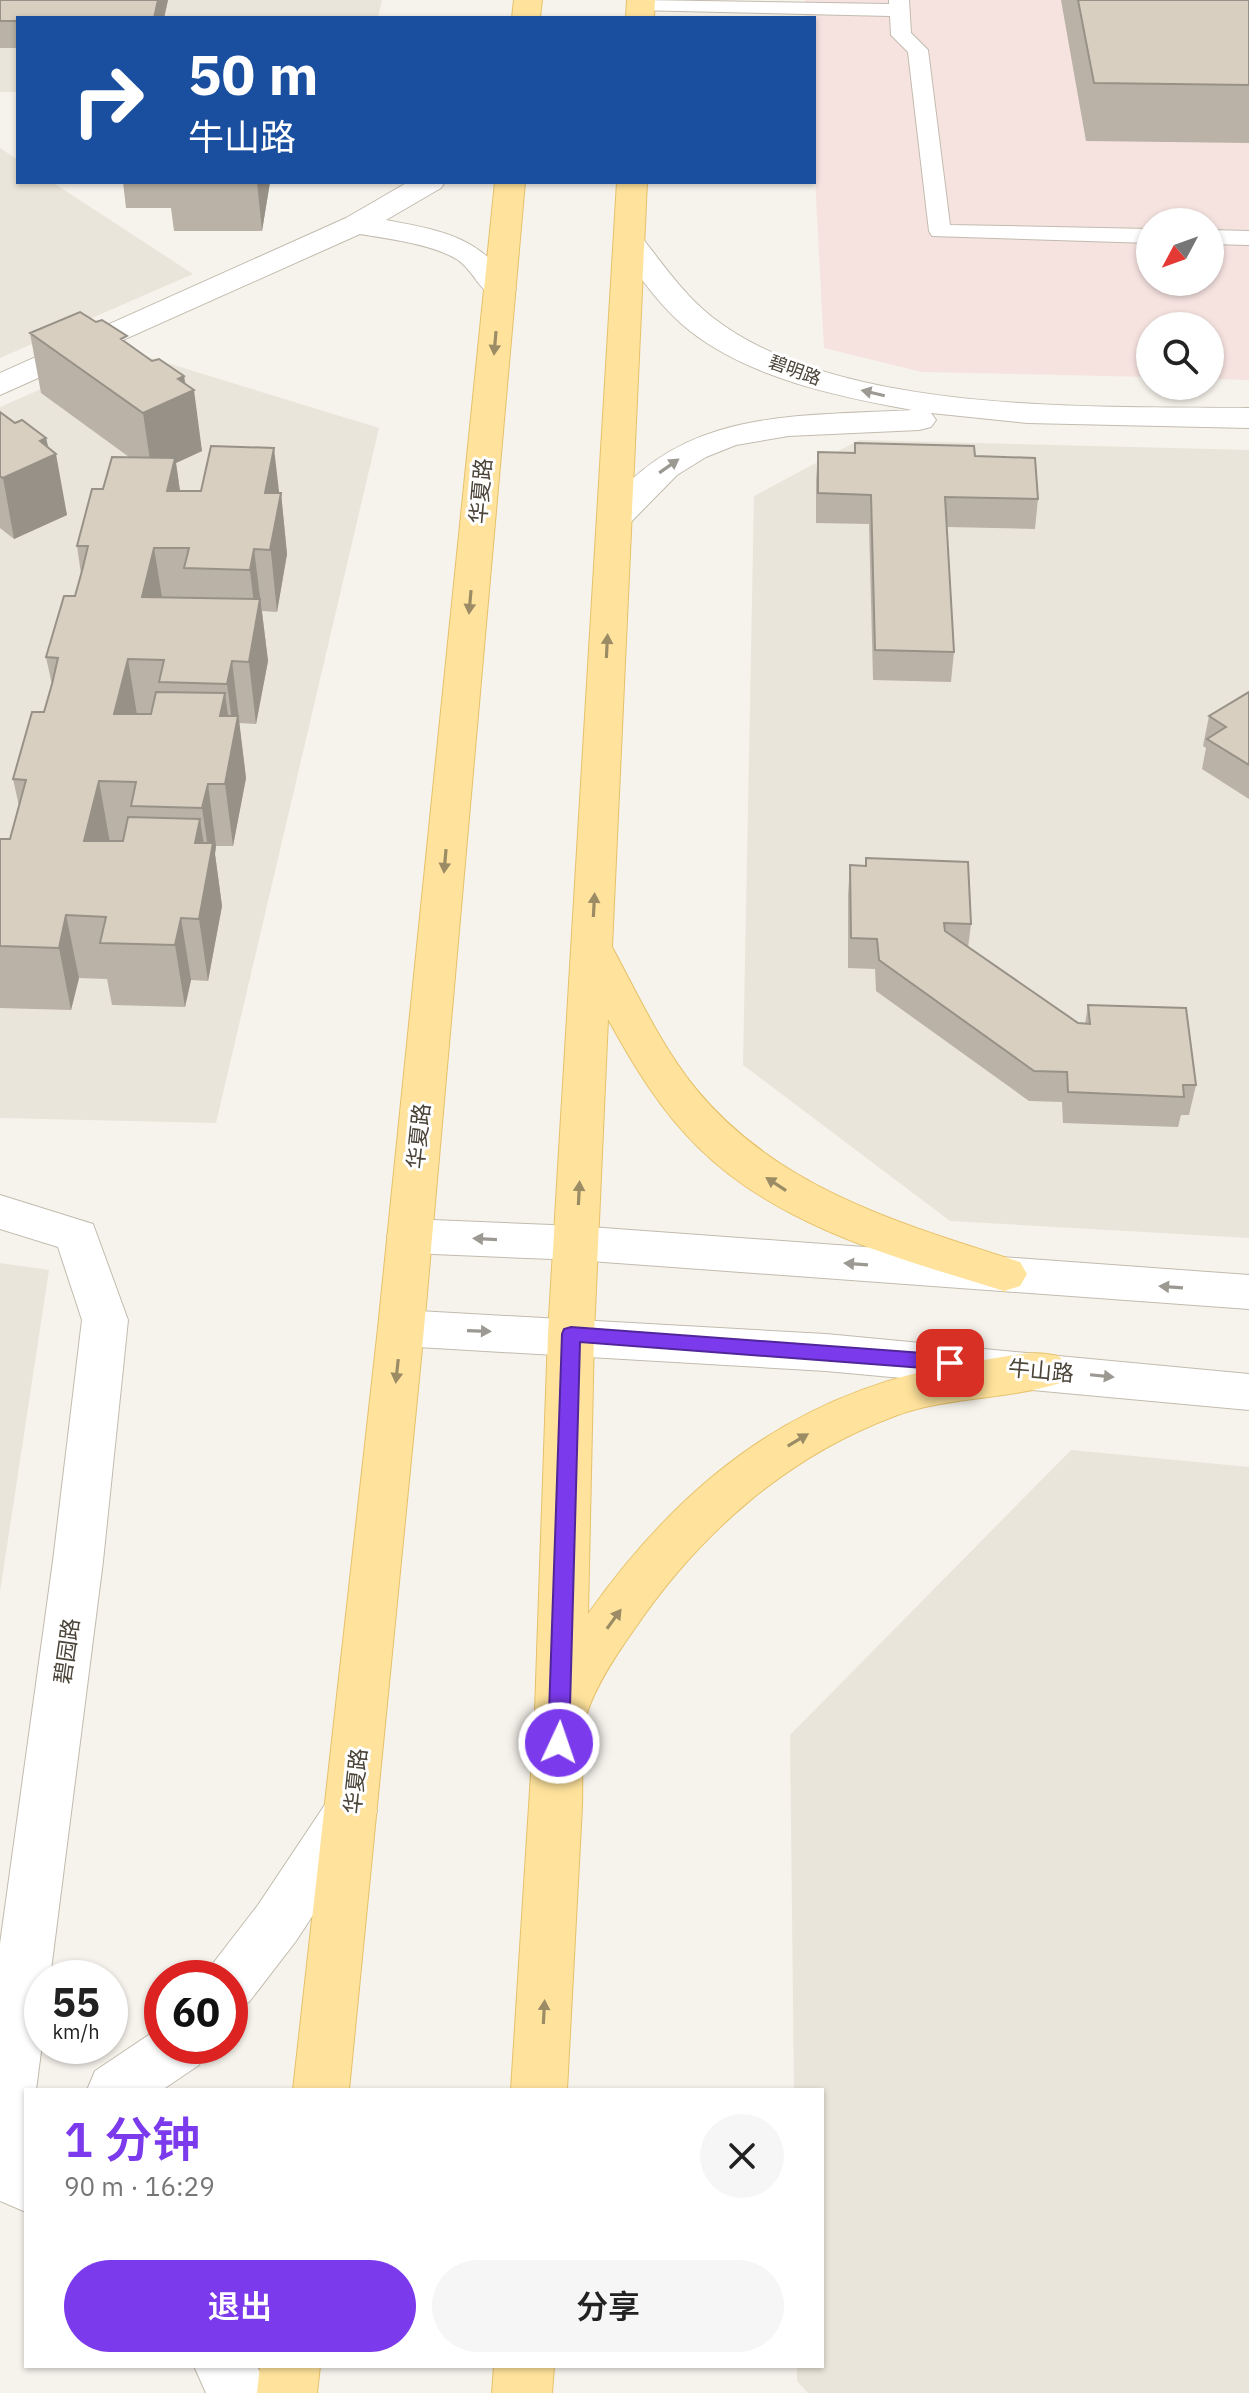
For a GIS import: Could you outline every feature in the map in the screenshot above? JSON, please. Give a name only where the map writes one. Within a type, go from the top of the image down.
[{"type":"main road","name":"华夏路","points":[[321,2088],[401,1328],[510,184]]},
{"type":"main road","points":[[539,2088],[561,1711],[571,1334],[632,184]]},
{"type":"main road","points":[[592,948],[642,1043],[682,1102],[725,1147],[777,1187],[855,1226],[1004,1274]]},
{"type":"main road","points":[[561,1711],[605,1632],[643,1578],[694,1520],[760,1462],[819,1428],[882,1401],[949,1383],[1044,1370]]},
{"type":"main road","points":[[287,2393],[290,2368]]},
{"type":"main road","points":[[522,2393],[524,2368]]},
{"type":"street","points":[[0,385],[357,224],[427,184]]},
{"type":"street","points":[[357,224],[422,236],[469,254],[500,289]]},
{"type":"street","name":"碧明路","points":[[629,241],[670,296],[701,324],[734,346],[780,366],[839,385],[948,408],[1005,413],[1249,418]]},
{"type":"street","name":"碧明路","points":[[614,520],[665,468],[693,450],[733,434],[772,426],[901,422],[1005,413]]},
{"type":"street","name":"碧园路","points":[[0,1212],[77,1236],[105,1320],[78,1561],[0,2150]]},
{"type":"street","points":[[409,1236],[576,1243],[1249,1292]]},
{"type":"street","name":"牛山路","points":[[401,1328],[571,1334],[1044,1370],[1249,1392]]},
{"type":"street","points":[[248,1961],[277,1923],[352,1809]]},
{"type":"street","points":[[118,2088],[153,2064]]},
{"type":"street","points":[[24,2152],[0,2170],[24,2183]]},
{"type":"street","points":[[225,2368],[239,2393]]},
{"type":"lane","points":[[641,8],[899,5],[901,35],[918,50],[940,231],[1136,236]]},
{"type":"lane","points":[[1224,237],[1249,238]]},
{"type":"shaded area","points":[[0,0],[382,0],[378,16],[16,16],[16,92],[0,92]]},
{"type":"shaded area","points":[[805,0],[1249,0],[1249,380],[1224,379],[1224,312],[1136,312],[1136,377],[922,372],[824,348],[815,184],[816,16],[806,16]]},
{"type":"shaded area","points":[[0,148],[16,159],[16,184],[55,184],[193,274],[0,358]]},
{"type":"shaded area","points":[[128,351],[379,428],[216,1123],[0,1118],[0,407]]},
{"type":"shaded area","points":[[859,440],[1249,450],[1249,1238],[950,1221],[743,1065],[754,496]]},
{"type":"shaded area","points":[[0,1263],[49,1270],[0,1592]]},
{"type":"shaded area","points":[[1071,1450],[1249,1467],[1249,2393],[808,2393],[797,2381],[797,2368],[824,2368],[824,2088],[794,2088],[790,1735]]},
{"type":"building","points":[[0,0],[158,0],[154,16],[16,16],[16,21],[0,21]]},
{"type":"building","points":[[1078,0],[1249,0],[1249,85],[1094,83]]},
{"type":"building","points":[[80,312],[96,322],[102,320],[127,336],[121,339],[152,361],[159,359],[184,376],[178,379],[194,390],[143,413],[30,333]]},
{"type":"building","points":[[0,412],[15,423],[22,420],[46,438],[40,441],[56,454],[3,478],[0,476]]},
{"type":"building","points":[[855,443],[974,446],[975,456],[1035,458],[1038,499],[945,497],[954,652],[875,650],[871,495],[818,493],[818,452],[855,453]]},
{"type":"building","points":[[211,446],[274,448],[265,493],[281,493],[270,550],[254,549],[250,570],[184,568],[189,548],[154,548],[142,597],[260,599],[249,662],[232,661],[227,684],[159,682],[164,660],[128,659],[114,714],[151,714],[156,692],[225,693],[220,716],[238,716],[225,784],[208,784],[202,808],[131,806],[136,782],[99,781],[84,841],[123,841],[128,817],[200,819],[195,843],[213,843],[199,919],[181,918],[175,945],[100,943],[106,917],[66,915],[59,948],[0,946],[0,839],[10,839],[26,780],[13,779],[32,712],[44,712],[52,684],[58,658],[46,657],[64,596],[75,596],[82,571],[88,546],[77,546],[92,489],[103,489],[112,457],[175,458],[167,491],[201,491]]},
{"type":"building","points":[[1249,692],[1249,765],[1207,739],[1226,727],[1209,716]]},
{"type":"building","points":[[866,858],[968,862],[971,924],[944,923],[945,931],[1078,1023],[1090,1024],[1088,1005],[1186,1008],[1196,1085],[1183,1085],[1184,1097],[1068,1092],[1067,1072],[1034,1071],[879,960],[877,939],[851,938],[850,865],[866,866]]},
{"type":"route","points":[[559,1743],[571,1334],[950,1363]]}]
